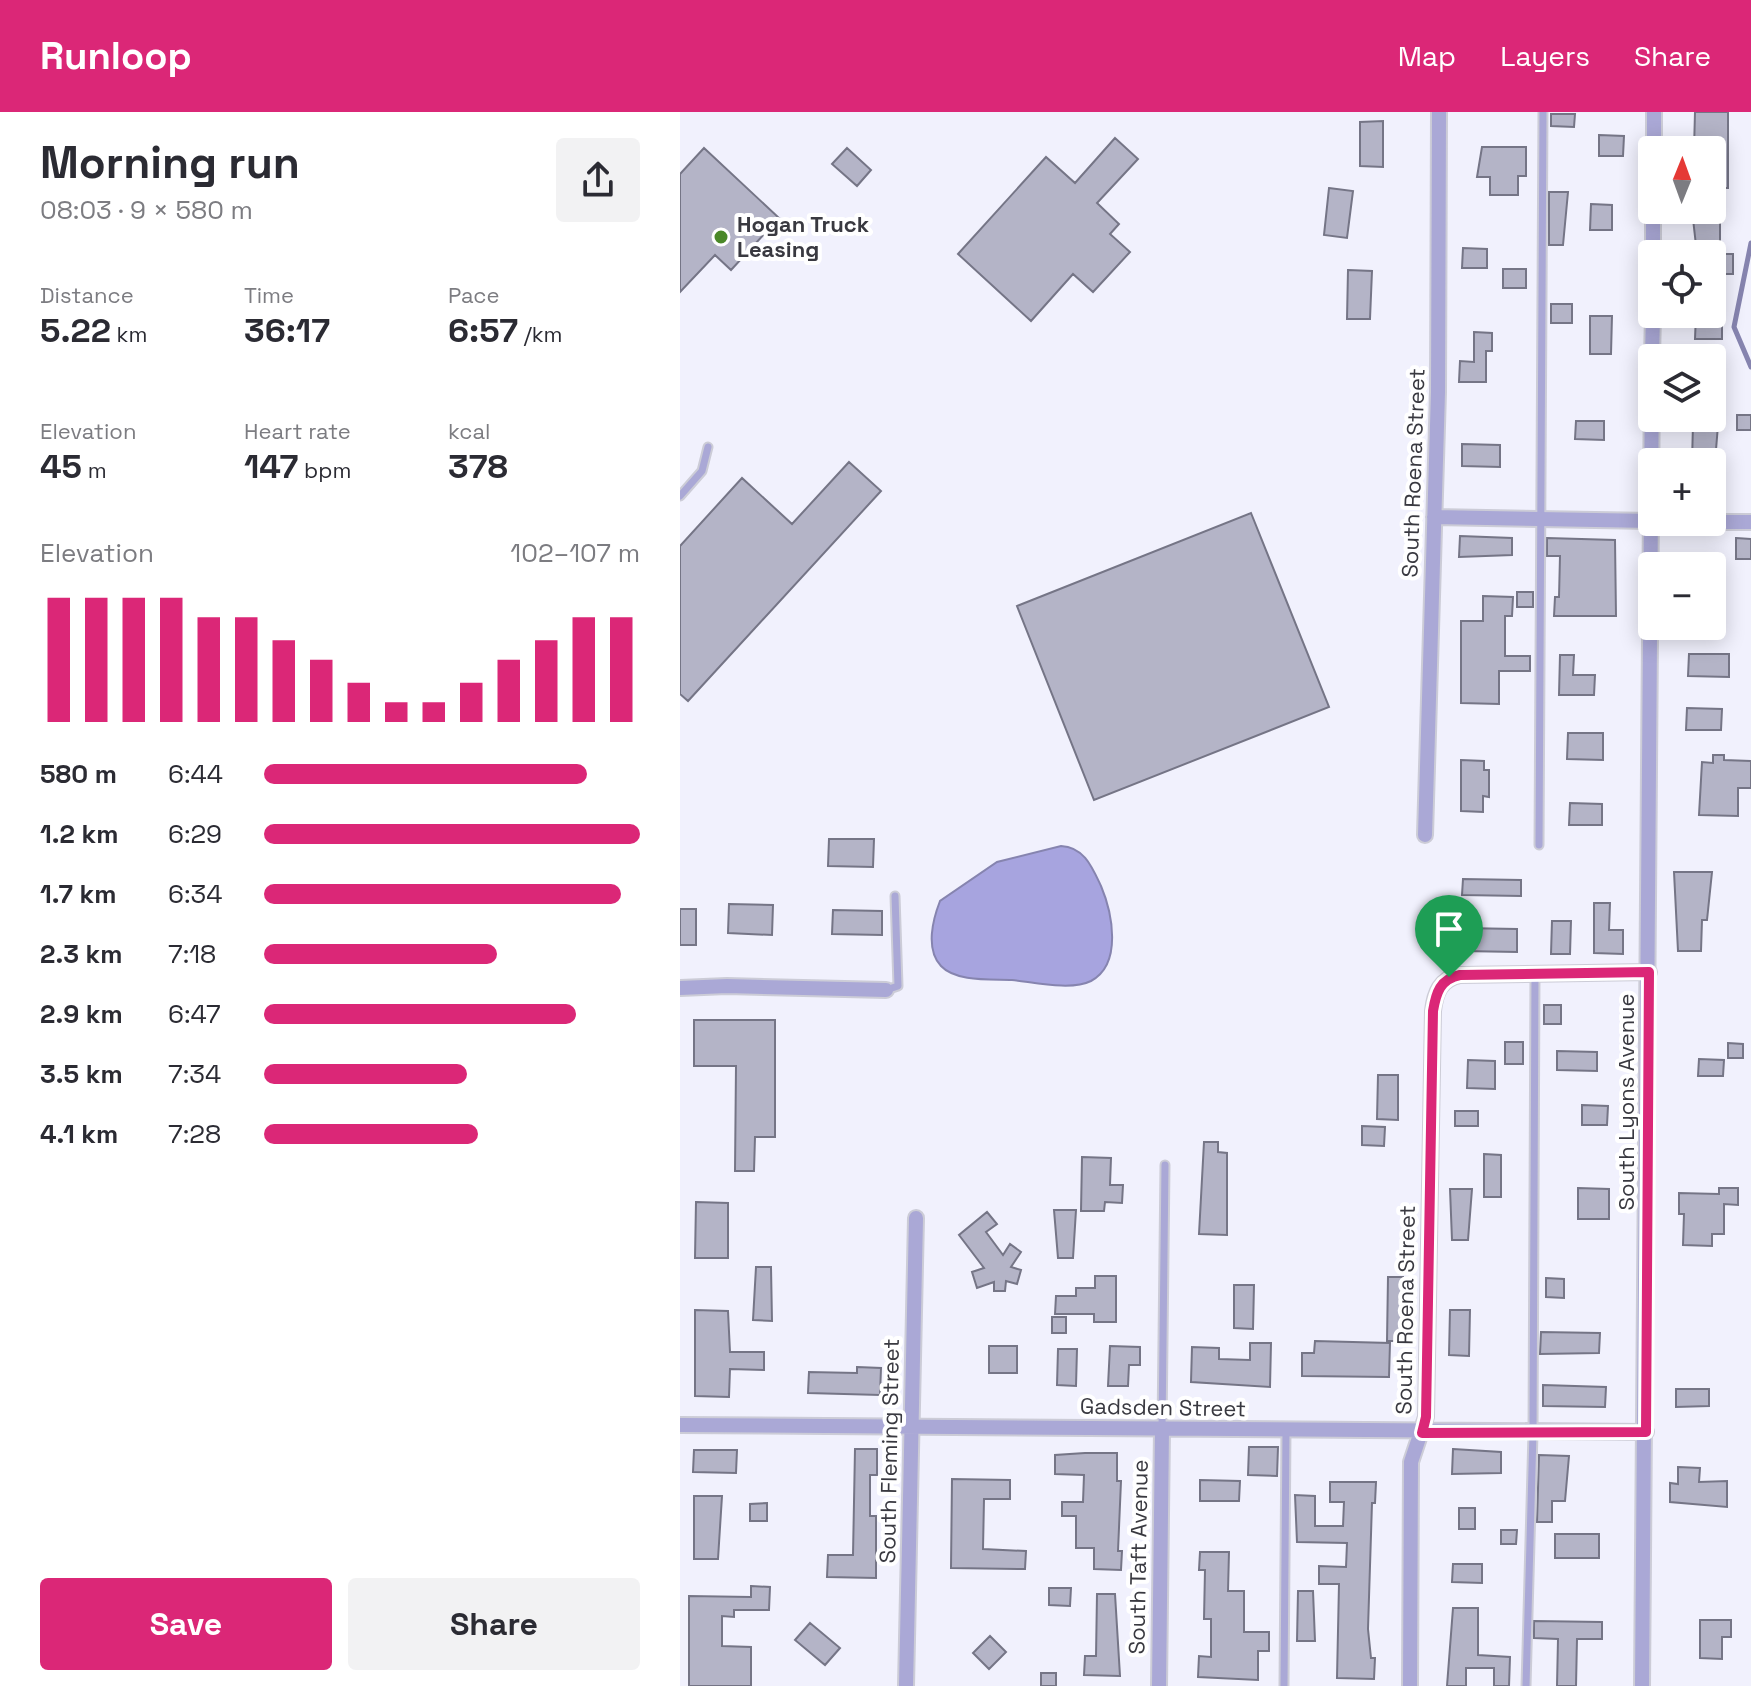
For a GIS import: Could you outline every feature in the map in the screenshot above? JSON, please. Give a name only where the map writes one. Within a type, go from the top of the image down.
[{"type":"street","name":"South Roena Street","points":[[1425,835],[1434,517],[1439,112]]},
{"type":"street","points":[[1654,112],[1654,136]]},
{"type":"street","points":[[1434,517],[1638,521]]},
{"type":"street","points":[[1726,522],[1751,522]]},
{"type":"street","name":"South Lyons Avenue","points":[[1642,1686],[1651,536]]},
{"type":"street","name":"South Roena Street","points":[[1410,1686],[1411,1462],[1426,1417],[1433,1011],[1443,981],[1460,975],[1535,972]]},
{"type":"street","points":[[1535,972],[1649,972]]},
{"type":"street","points":[[680,988],[727,986],[886,990]]},
{"type":"street","name":"South Fleming Street","points":[[906,1686],[916,1218]]},
{"type":"street","name":"Gadsden Street","points":[[680,1425],[1422,1433],[1646,1432]]},
{"type":"street","name":"South Taft Avenue","points":[[1159,1686],[1162,1429]]},
{"type":"lane","points":[[1539,845],[1543,112]]},
{"type":"lane","points":[[680,496],[702,471],[708,447]]},
{"type":"lane","points":[[886,990],[898,986],[895,896]]},
{"type":"lane","points":[[1526,1686],[1533,1433],[1535,972]]},
{"type":"lane","points":[[1162,1429],[1165,1165]]},
{"type":"lane","points":[[1284,1686],[1286,1431]]},
{"type":"shaded area","points":[[1061,846],[1076,850],[1086,859],[1109,909],[1111,950],[1108,963],[1101,973],[1083,984],[1063,986],[965,977],[941,966],[932,943],[940,901],[997,862]]},
{"type":"building","points":[[1695,112],[1728,112],[1728,188],[1726,136],[1694,136]]},
{"type":"building","points":[[1551,114],[1575,114],[1574,127],[1551,126]]},
{"type":"building","points":[[1383,121],[1383,167],[1360,166],[1360,122]]},
{"type":"building","points":[[1599,135],[1624,136],[1623,156],[1599,156]]},
{"type":"building","points":[[1115,138],[1138,159],[1097,203],[1119,224],[1110,234],[1130,252],[1093,292],[1073,274],[1031,321],[958,254],[1046,157],[1075,183]]},
{"type":"building","points":[[1482,147],[1526,147],[1526,176],[1518,176],[1518,195],[1490,195],[1490,177],[1477,177]]},
{"type":"building","name":"Hogan Truck Leasing","points":[[704,148],[779,218],[731,270],[715,255],[680,292],[680,174]]},
{"type":"building","points":[[847,148],[871,170],[857,186],[832,164]]},
{"type":"building","points":[[1329,188],[1353,191],[1347,238],[1324,235]]},
{"type":"building","points":[[1549,192],[1568,192],[1563,245],[1549,245]]},
{"type":"building","points":[[1591,204],[1612,205],[1612,230],[1590,230]]},
{"type":"building","points":[[1694,224],[1720,224],[1720,240],[1695,240]]},
{"type":"building","points":[[1463,248],[1487,249],[1487,268],[1462,268]]},
{"type":"building","points":[[1726,254],[1733,254],[1733,274],[1726,274]]},
{"type":"building","points":[[1503,269],[1526,269],[1526,288],[1503,288]]},
{"type":"building","points":[[1348,270],[1372,271],[1370,319],[1347,319]]},
{"type":"building","points":[[1551,304],[1572,304],[1572,323],[1551,323]]},
{"type":"building","points":[[1590,316],[1612,316],[1611,354],[1590,354]]},
{"type":"building","points":[[1695,328],[1722,328],[1722,339],[1695,339]]},
{"type":"building","points":[[1474,332],[1492,333],[1492,351],[1486,351],[1486,382],[1459,382],[1460,361],[1474,362]]},
{"type":"building","points":[[1737,415],[1751,415],[1751,430],[1737,430]]},
{"type":"building","points":[[1576,421],[1604,421],[1604,440],[1575,439]]},
{"type":"building","points":[[1693,432],[1717,432],[1716,448],[1692,448]]},
{"type":"building","points":[[1462,444],[1500,445],[1500,467],[1462,466]]},
{"type":"building","points":[[849,462],[881,491],[688,701],[680,694],[680,546],[742,478],[792,524]]},
{"type":"building","points":[[1251,513],[1329,707],[1094,800],[1017,606]]},
{"type":"building","points":[[1460,536],[1512,538],[1512,555],[1459,557]]},
{"type":"building","points":[[1547,538],[1615,540],[1616,616],[1554,616],[1555,597],[1559,597],[1560,556],[1547,556]]},
{"type":"building","points":[[1736,538],[1751,539],[1751,559],[1736,559]]},
{"type":"building","points":[[1517,592],[1533,592],[1533,607],[1517,607]]},
{"type":"building","points":[[1483,596],[1513,597],[1512,616],[1505,616],[1505,656],[1530,656],[1530,671],[1499,671],[1499,704],[1461,703],[1461,621],[1483,621]]},
{"type":"building","points":[[1689,654],[1729,654],[1729,677],[1688,676]]},
{"type":"building","points":[[1560,655],[1574,655],[1573,675],[1595,675],[1594,695],[1559,695]]},
{"type":"building","points":[[1687,708],[1722,709],[1721,730],[1686,730]]},
{"type":"building","points":[[1568,733],[1603,733],[1603,760],[1567,759]]},
{"type":"building","points":[[1713,755],[1724,755],[1724,760],[1751,761],[1751,788],[1738,788],[1738,816],[1699,815],[1702,762],[1713,763]]},
{"type":"building","points":[[1461,760],[1484,761],[1484,770],[1489,770],[1489,797],[1483,796],[1483,812],[1461,811]]},
{"type":"building","points":[[1570,803],[1602,804],[1602,825],[1569,825]]},
{"type":"building","points":[[829,839],[874,839],[873,867],[828,866]]},
{"type":"building","points":[[1674,872],[1712,872],[1707,920],[1702,920],[1701,951],[1678,951]]},
{"type":"building","points":[[1463,879],[1521,880],[1521,896],[1462,895]]},
{"type":"building","points":[[1594,903],[1610,903],[1609,930],[1623,930],[1623,954],[1594,953]]},
{"type":"building","points":[[729,904],[773,905],[772,935],[728,933]]},
{"type":"building","points":[[680,909],[696,909],[696,945],[680,945]]},
{"type":"building","points":[[833,910],[882,911],[882,935],[832,934]]},
{"type":"building","points":[[1552,921],[1571,921],[1570,954],[1551,954]]},
{"type":"building","points":[[1462,928],[1517,929],[1517,952],[1462,951]]},
{"type":"building","points":[[1544,1005],[1561,1005],[1561,1024],[1544,1024]]},
{"type":"building","points":[[694,1020],[775,1020],[775,1137],[755,1137],[754,1171],[735,1171],[736,1066],[694,1066]]},
{"type":"building","points":[[1505,1042],[1523,1042],[1523,1064],[1505,1064]]},
{"type":"building","points":[[1728,1043],[1743,1044],[1743,1058],[1728,1058]]},
{"type":"building","points":[[1557,1051],[1597,1052],[1597,1071],[1557,1070]]},
{"type":"building","points":[[1699,1059],[1724,1060],[1723,1076],[1698,1076]]},
{"type":"building","points":[[1468,1060],[1495,1061],[1495,1089],[1467,1088]]},
{"type":"building","points":[[1378,1075],[1398,1075],[1398,1120],[1377,1119]]},
{"type":"building","points":[[1582,1105],[1608,1106],[1607,1125],[1582,1125]]},
{"type":"building","points":[[1455,1111],[1478,1111],[1478,1126],[1455,1126]]},
{"type":"building","points":[[1362,1126],[1385,1127],[1384,1146],[1362,1145]]},
{"type":"building","points":[[1204,1142],[1218,1142],[1218,1152],[1227,1153],[1227,1235],[1199,1234]]},
{"type":"building","points":[[1484,1154],[1501,1155],[1501,1197],[1484,1197]]},
{"type":"building","points":[[1082,1157],[1111,1158],[1110,1185],[1123,1185],[1122,1203],[1105,1202],[1104,1211],[1081,1211]]},
{"type":"building","points":[[1578,1188],[1609,1189],[1609,1219],[1578,1219]]},
{"type":"building","points":[[1719,1188],[1738,1188],[1738,1205],[1724,1204],[1724,1234],[1712,1234],[1712,1246],[1683,1245],[1684,1214],[1679,1214],[1679,1193],[1719,1194]]},
{"type":"building","points":[[1450,1189],[1472,1189],[1468,1240],[1452,1240]]},
{"type":"building","points":[[696,1202],[728,1203],[728,1258],[695,1258]]},
{"type":"building","points":[[1054,1210],[1076,1210],[1073,1258],[1058,1258]]},
{"type":"building","points":[[987,1212],[997,1224],[986,1232],[1003,1255],[1010,1244],[1021,1252],[1011,1267],[1021,1270],[1017,1284],[1006,1281],[1005,1291],[994,1291],[994,1282],[977,1288],[972,1272],[984,1268],[959,1235]]},
{"type":"building","points":[[756,1267],[771,1267],[772,1321],[753,1320]]},
{"type":"building","points":[[1095,1276],[1116,1276],[1116,1322],[1094,1322],[1094,1314],[1055,1314],[1056,1296],[1076,1296],[1076,1288],[1095,1288]]},
{"type":"building","points":[[1388,1277],[1403,1277],[1402,1341],[1387,1341]]},
{"type":"building","points":[[1546,1278],[1564,1279],[1564,1298],[1546,1297]]},
{"type":"building","points":[[1234,1285],[1254,1285],[1253,1329],[1234,1328]]},
{"type":"building","points":[[695,1310],[728,1311],[730,1352],[764,1352],[764,1370],[730,1369],[729,1397],[695,1396]]},
{"type":"building","points":[[1450,1310],[1470,1310],[1469,1356],[1449,1355]]},
{"type":"building","points":[[1052,1317],[1066,1317],[1066,1333],[1052,1333]]},
{"type":"building","points":[[1541,1332],[1600,1333],[1599,1353],[1540,1354]]},
{"type":"building","points":[[1315,1341],[1390,1343],[1389,1377],[1302,1376],[1302,1353],[1314,1353]]},
{"type":"building","points":[[1250,1343],[1271,1343],[1270,1387],[1191,1382],[1192,1347],[1219,1348],[1219,1359],[1250,1360]]},
{"type":"building","points":[[989,1346],[1017,1346],[1017,1373],[989,1373]]},
{"type":"building","points":[[1110,1346],[1140,1347],[1140,1365],[1129,1365],[1128,1386],[1108,1386]]},
{"type":"building","points":[[1058,1349],[1077,1349],[1076,1386],[1057,1385]]},
{"type":"building","points":[[857,1367],[881,1368],[880,1395],[808,1393],[809,1372],[857,1373]]},
{"type":"building","points":[[1543,1385],[1606,1387],[1605,1407],[1543,1406]]},
{"type":"building","points":[[1676,1389],[1709,1389],[1709,1406],[1676,1407]]},
{"type":"building","points":[[1249,1447],[1278,1447],[1277,1476],[1248,1475]]},
{"type":"building","points":[[855,1449],[877,1449],[877,1475],[870,1475],[870,1516],[876,1516],[876,1578],[827,1577],[828,1555],[853,1555]]},
{"type":"building","points":[[1453,1449],[1501,1452],[1501,1473],[1452,1474]]},
{"type":"building","points":[[694,1450],[737,1450],[736,1473],[693,1472]]},
{"type":"building","points":[[1117,1453],[1117,1481],[1121,1481],[1118,1551],[1122,1551],[1121,1570],[1094,1569],[1094,1548],[1076,1548],[1076,1516],[1062,1516],[1062,1502],[1083,1502],[1084,1475],[1055,1474],[1055,1455]]},
{"type":"building","points":[[1539,1455],[1569,1456],[1565,1501],[1552,1501],[1552,1522],[1537,1522]]},
{"type":"building","points":[[1678,1467],[1700,1468],[1699,1482],[1727,1481],[1727,1507],[1670,1502],[1670,1483],[1678,1484]]},
{"type":"building","points":[[952,1479],[1010,1480],[1010,1499],[984,1499],[983,1549],[1026,1551],[1025,1569],[951,1568]]},
{"type":"building","points":[[1200,1480],[1240,1481],[1239,1501],[1200,1501]]},
{"type":"building","points":[[1330,1482],[1376,1482],[1375,1503],[1372,1503],[1368,1629],[1371,1658],[1375,1658],[1374,1679],[1337,1678],[1339,1584],[1319,1584],[1319,1566],[1346,1567],[1347,1543],[1297,1542],[1295,1495],[1315,1496],[1315,1526],[1343,1526],[1344,1502],[1330,1502]]},
{"type":"building","points":[[694,1496],[722,1496],[718,1559],[694,1559]]},
{"type":"building","points":[[767,1503],[767,1521],[750,1521],[750,1504]]},
{"type":"building","points":[[1459,1508],[1475,1508],[1475,1529],[1459,1529]]},
{"type":"building","points":[[1501,1530],[1517,1530],[1516,1544],[1501,1544]]},
{"type":"building","points":[[1555,1534],[1599,1534],[1599,1558],[1555,1558]]},
{"type":"building","points":[[1200,1552],[1229,1552],[1228,1591],[1244,1591],[1244,1632],[1269,1632],[1269,1651],[1258,1651],[1258,1680],[1198,1677],[1199,1656],[1211,1657],[1211,1619],[1204,1619],[1205,1570],[1199,1570]]},
{"type":"building","points":[[1453,1564],[1482,1564],[1482,1583],[1452,1582]]},
{"type":"building","points":[[751,1586],[770,1587],[769,1610],[734,1610],[734,1617],[722,1616],[722,1646],[751,1647],[751,1686],[689,1686],[689,1596],[751,1597]]},
{"type":"building","points":[[1049,1588],[1071,1588],[1070,1606],[1049,1605]]},
{"type":"building","points":[[1298,1591],[1313,1591],[1315,1641],[1297,1641]]},
{"type":"building","points":[[1097,1594],[1115,1594],[1120,1676],[1084,1675],[1085,1656],[1096,1656]]},
{"type":"building","points":[[1453,1608],[1478,1608],[1478,1655],[1510,1657],[1509,1686],[1494,1686],[1494,1668],[1466,1668],[1466,1686],[1447,1686]]},
{"type":"building","points":[[1700,1620],[1731,1620],[1731,1637],[1722,1637],[1722,1659],[1700,1658]]},
{"type":"building","points":[[1534,1621],[1602,1622],[1602,1639],[1577,1639],[1576,1686],[1557,1686],[1558,1639],[1534,1638]]},
{"type":"building","points":[[810,1623],[840,1648],[825,1665],[795,1640]]},
{"type":"building","points":[[990,1636],[1006,1652],[989,1669],[973,1653]]},
{"type":"building","points":[[1041,1673],[1056,1673],[1056,1686],[1041,1686]]},
{"type":"waterway","points":[[1751,243],[1734,327],[1751,367]]},
{"type":"place","name":"Hogan Truck Leasing","points":[[721,237]]},
{"type":"route","points":[[1649,972],[1646,1432],[1422,1433],[1426,1417],[1433,1011],[1436,994],[1449,977],[1478,973],[1649,972]]}]
